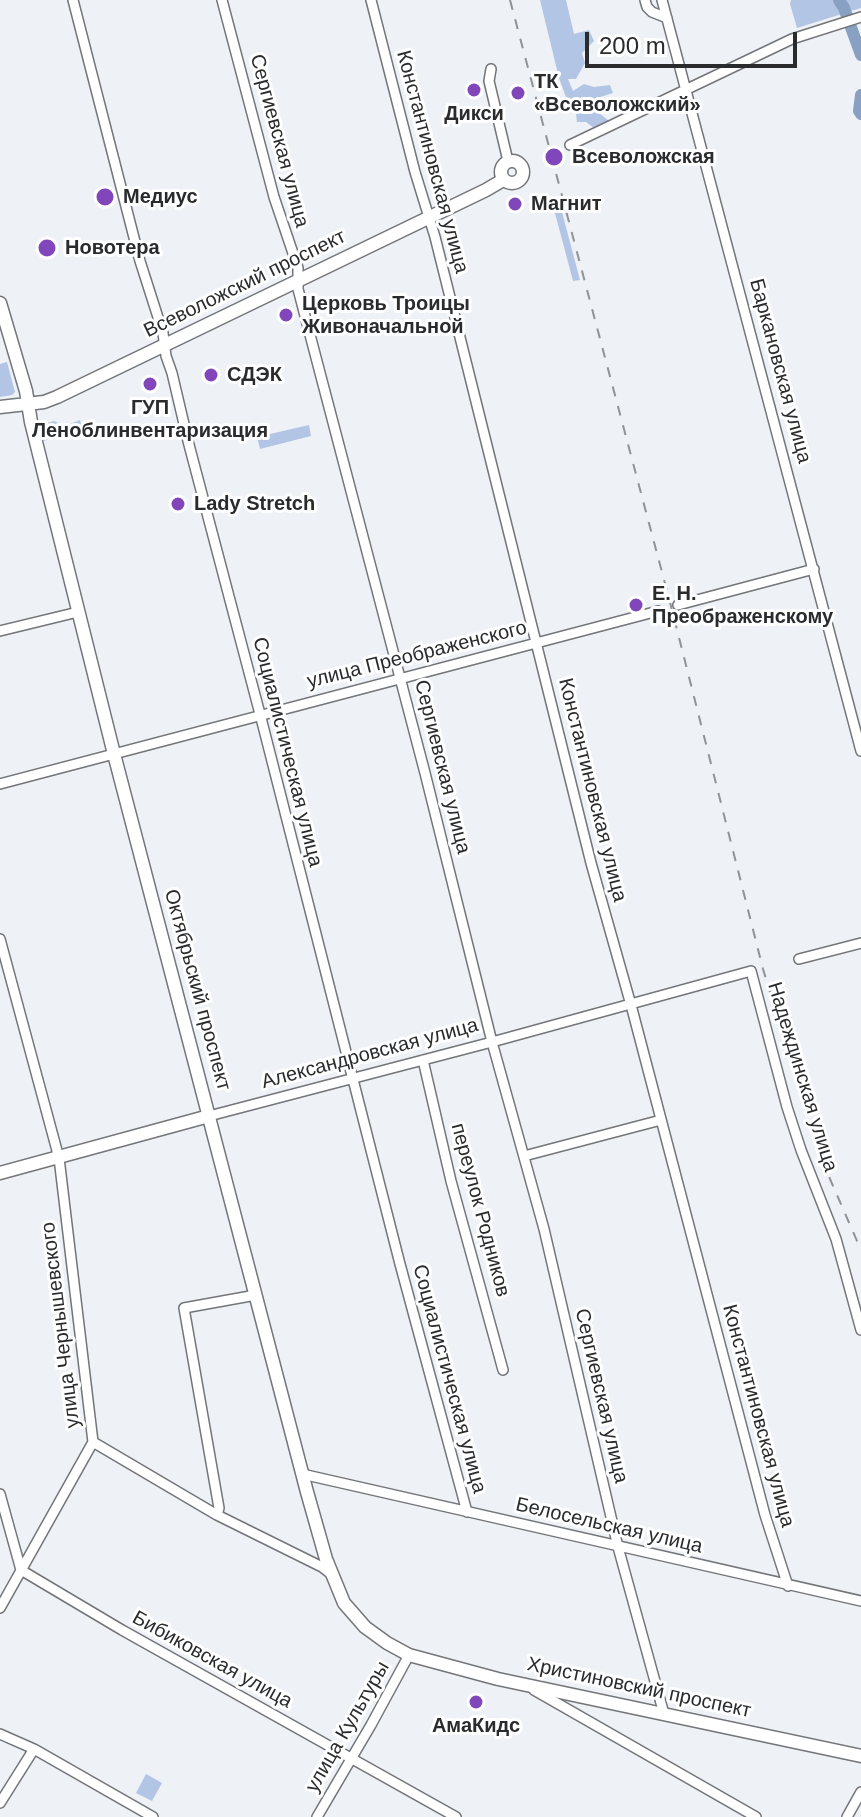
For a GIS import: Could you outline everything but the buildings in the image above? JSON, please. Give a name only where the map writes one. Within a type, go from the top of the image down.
[{"type":"street","name":"Социалистическая улица","points":[[73,0],[142,268],[163,333],[403,1278],[467,1512]]},
{"type":"street","name":"Сергиевская улица","points":[[222,0],[274,197],[298,268],[298,289],[401,678],[492,1042],[544,1229],[618,1547],[664,1714]]},
{"type":"street","name":"Константиновская улица","points":[[371,0],[429,217],[591,863],[765,1515],[788,1586]]},
{"type":"street","points":[[645,0],[652,12],[667,18]]},
{"type":"street","name":"Баркановская улица","points":[[662,0],[861,751]]},
{"type":"street","points":[[570,145],[792,39],[861,17]]},
{"type":"street","points":[[491,69],[489,81],[508,161]]},
{"type":"street","points":[[508,161],[518,163],[523,169],[520,182],[515,184],[503,180],[502,167],[508,161]]},
{"type":"street","name":"Всеволожский проспект","points":[[0,407],[28,405],[57,397],[503,180]]},
{"type":"street","name":"Октябрьский проспект","points":[[0,303],[114,754],[302,1474],[331,1574],[344,1603],[365,1627],[409,1655]]},
{"type":"street","points":[[678,605],[814,569]]},
{"type":"street","name":"улица Преображенского","points":[[0,784],[658,611]]},
{"type":"street","points":[[0,631],[78,612]]},
{"type":"street","name":"улица Чернышевского","points":[[0,939],[59,1158],[93,1442],[217,1515],[331,1574]]},
{"type":"street","points":[[799,959],[861,943]]},
{"type":"street","name":"Александровская улица","points":[[0,1173],[751,971]]},
{"type":"street","name":"Надеждинская улица","points":[[751,971],[787,1107],[836,1239],[861,1330]]},
{"type":"street","name":"переулок Родников","points":[[423,1060],[451,1181],[503,1370]]},
{"type":"street","points":[[524,1156],[661,1120]]},
{"type":"street","points":[[217,1515],[219,1508],[184,1308],[256,1295]]},
{"type":"street","points":[[0,1608],[93,1442]]},
{"type":"street","name":"Белосельская улица","points":[[302,1474],[861,1601]]},
{"type":"street","points":[[0,1494],[21,1570]]},
{"type":"street","name":"Бибиковская улица","points":[[21,1570],[456,1817]]},
{"type":"street","name":"Христиновский проспект","points":[[409,1655],[498,1679],[861,1756]]},
{"type":"street","name":"улица Культуры","points":[[317,1817],[409,1655]]},
{"type":"street","points":[[524,1684],[756,1817]]},
{"type":"street","points":[[0,1734],[34,1749],[153,1817]]},
{"type":"street","points":[[0,1803],[34,1749]]},
{"type":"street","points":[[847,1817],[861,1792]]},
{"type":"shaded area","points":[[540,0],[566,0],[574,34],[589,30],[594,41],[582,53],[585,63],[576,79],[568,79],[573,91],[584,84],[594,87],[610,85],[613,93],[594,99],[599,113],[609,121],[594,128],[586,122],[577,122],[559,78]]},
{"type":"shaded area","points":[[791,0],[861,0],[861,8],[797,28]]},
{"type":"shaded area","points":[[558,197],[580,280],[573,281],[551,198]]},
{"type":"shaded area","points":[[7,362],[15,392],[0,397],[0,364]]},
{"type":"shaded area","points":[[80,420],[81,424],[44,441],[40,425],[54,421],[65,426]]},
{"type":"shaded area","points":[[309,425],[311,436],[260,449],[257,437]]},
{"type":"shaded area","points":[[450,1719],[459,1722],[472,1720],[491,1728],[491,1732],[487,1734],[472,1727],[458,1731],[447,1726]]},
{"type":"shaded area","points":[[146,1774],[162,1783],[152,1801],[136,1793]]},
{"type":"waterway","points":[[839,0],[861,55]]},
{"type":"waterway","points":[[861,95],[861,114]]},
{"type":"railway","points":[[510,0],[671,606],[763,969],[814,1137],[861,1250]]},
{"type":"place","name":"Дикси","points":[[474,90]]},
{"type":"place","name":"ТК «Всеволожский»","points":[[518,93]]},
{"type":"place","name":"Всеволожская","points":[[554,157]]},
{"type":"place","name":"Медиус","points":[[105,197]]},
{"type":"place","name":"Магнит","points":[[515,204]]},
{"type":"place","name":"Новотера","points":[[47,248]]},
{"type":"place","name":"Церковь Троицы Живоначальной","points":[[286,315]]},
{"type":"place","name":"СДЭК","points":[[211,375]]},
{"type":"place","name":"ГУП Леноблинвентаризация","points":[[150,384]]},
{"type":"place","name":"Lady Stretch","points":[[178,504]]},
{"type":"place","name":"Е. Н. Преображенскому","points":[[636,605]]},
{"type":"place","name":"АмаКидс","points":[[476,1702]]}]
